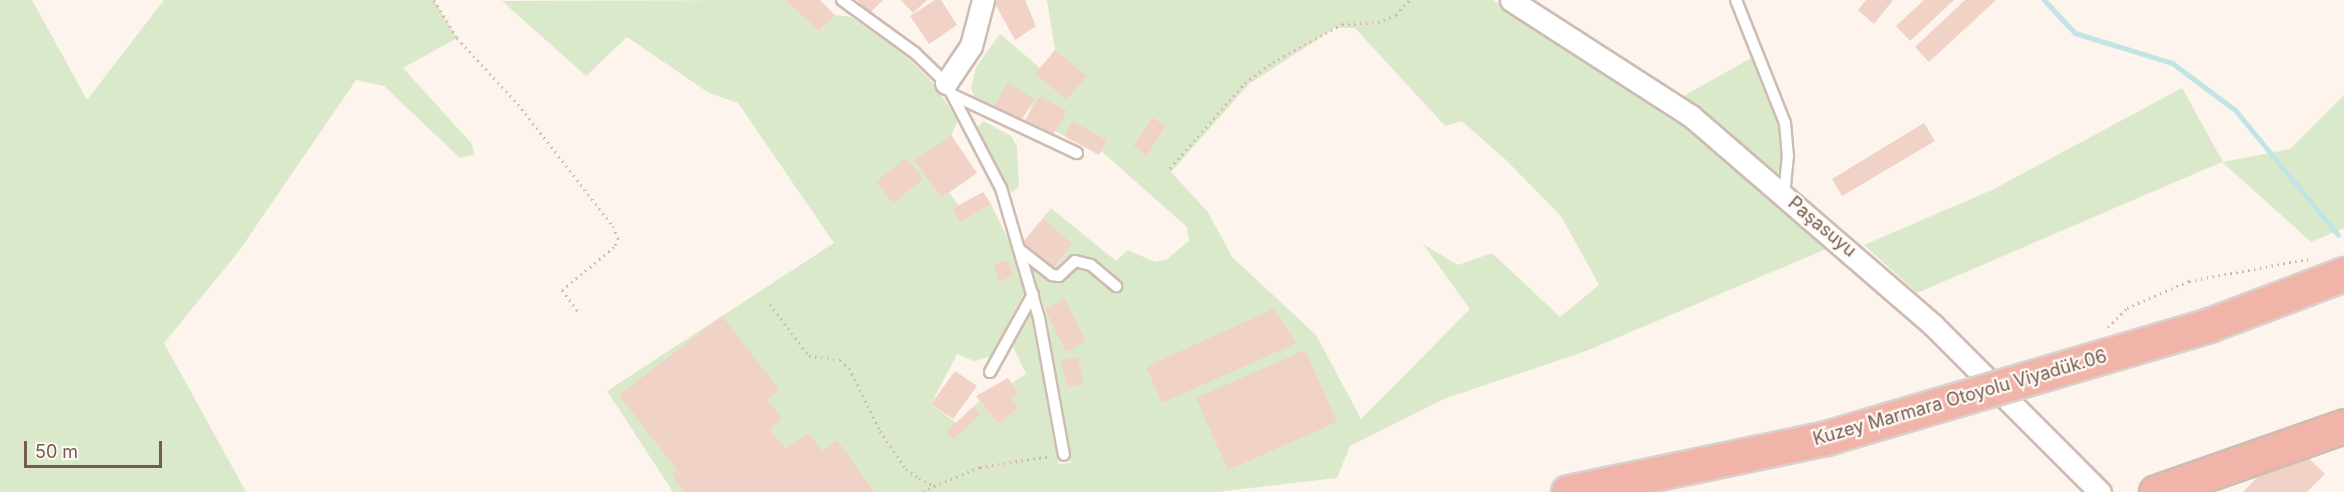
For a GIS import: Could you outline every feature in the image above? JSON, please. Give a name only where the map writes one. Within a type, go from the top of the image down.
[{"type":"highway","name":"Kuzey Marmara Otoyolu Viyadük.06","points":[[1568,492],[1826,438],[2209,324],[2344,274]]},
{"type":"highway","points":[[2156,492],[2344,426]]},
{"type":"street","points":[[949,89],[971,46],[983,0]]},
{"type":"street","points":[[1511,0],[1691,116],[1784,196]]},
{"type":"street","name":"Paşasuyu","points":[[1784,196],[1933,325],[2100,492]]},
{"type":"lane","points":[[842,0],[915,53],[949,89],[1001,188],[1033,294],[1064,454]]},
{"type":"lane","name":"Paşasuyu","points":[[1736,0],[1785,123],[1788,156],[1784,196]]},
{"type":"lane","points":[[949,89],[1077,153]]},
{"type":"lane","points":[[1020,250],[1052,275],[1059,276],[1075,261],[1091,265],[1116,286]]},
{"type":"lane","points":[[990,372],[1033,294]]},
{"type":"path","points":[[434,0],[457,38],[518,104],[613,226],[618,238],[614,247],[562,290],[578,311]]},
{"type":"path","points":[[1170,168],[1245,83],[1273,62],[1342,24],[1378,22],[1396,15],[1409,0]]},
{"type":"path","points":[[2105,331],[2127,308],[2189,281],[2312,258]]},
{"type":"path","points":[[770,304],[809,356],[840,360],[849,368],[906,469],[934,486]]},
{"type":"path","points":[[923,492],[980,467],[1064,454]]},
{"type":"green space","points":[[0,0],[32,0],[87,100],[164,0],[434,0],[457,38],[403,68],[472,144],[474,155],[460,158],[384,86],[356,80],[239,251],[164,343],[246,492],[0,492]]},
{"type":"green space","points":[[785,0],[819,31],[835,15],[851,17],[905,55],[934,84],[958,121],[951,135],[915,161],[941,198],[949,192],[959,206],[952,209],[960,222],[991,204],[1014,252],[1024,293],[992,356],[974,361],[957,354],[931,404],[956,423],[947,432],[954,440],[981,414],[974,406],[980,401],[998,424],[1019,408],[1012,398],[1019,393],[1012,383],[1026,374],[1012,344],[1031,312],[1058,464],[1071,463],[1045,309],[1022,243],[1052,269],[1073,244],[1043,218],[1051,208],[1116,261],[1128,250],[1155,262],[1167,259],[1189,241],[1187,227],[1101,151],[1107,140],[1072,122],[1064,136],[1055,131],[1066,111],[1040,96],[1028,116],[1034,99],[994,106],[976,100],[971,89],[976,67],[1000,34],[1040,68],[1035,74],[1066,100],[1086,76],[1055,50],[1047,0],[1493,0],[1666,111],[1737,166],[1826,249],[1586,351],[1444,399],[1350,446],[1337,478],[1216,492],[673,492],[607,391],[834,243],[738,103],[709,93],[627,37],[586,76],[502,1]],"holes":[[[1335,28],[1355,28],[1445,126],[1462,121],[1506,160],[1561,216],[1599,285],[1560,317],[1492,253],[1458,265],[1423,244],[1470,309],[1361,419],[1316,335],[1232,257],[1208,212],[1171,172],[1249,84]],[[1152,117],[1166,126],[1147,156],[1133,146]]]},
{"type":"green space","points":[[1753,57],[1778,121],[1785,158],[1776,176],[1678,99]]},
{"type":"green space","points":[[2182,88],[2223,162],[2290,149],[2344,95],[2344,228],[2311,242],[2222,162],[1917,293],[1864,245],[1992,190]]},
{"type":"green space","points":[[983,121],[1011,136],[1017,146],[1019,186],[1012,193],[979,135],[977,128]]},
{"type":"building","points":[[785,0],[820,0],[835,15],[819,31]]},
{"type":"building","points":[[857,0],[883,0],[870,13]]},
{"type":"building","points":[[901,0],[927,0],[913,13]]},
{"type":"building","points":[[935,0],[941,0],[957,25],[929,44],[910,16]]},
{"type":"building","points":[[993,0],[1025,0],[1036,26],[1015,40]]},
{"type":"building","points":[[1866,0],[1893,0],[1874,24],[1858,10]]},
{"type":"building","points":[[1924,0],[1954,0],[1910,41],[1896,26]]},
{"type":"building","points":[[1965,0],[1996,0],[1929,62],[1915,47]]},
{"type":"building","points":[[1055,50],[1087,76],[1066,100],[1035,74]]},
{"type":"building","points":[[1008,83],[1035,99],[1020,122],[994,106]]},
{"type":"building","points":[[1040,96],[1067,111],[1052,136],[1025,120]]},
{"type":"building","points":[[1152,117],[1166,126],[1147,156],[1133,146]]},
{"type":"building","points":[[1072,121],[1107,140],[1099,155],[1064,136]]},
{"type":"building","points":[[1924,123],[1935,141],[1842,196],[1832,179]]},
{"type":"building","points":[[951,135],[977,173],[941,198],[914,160]]},
{"type":"building","points":[[906,158],[923,179],[893,203],[876,182]]},
{"type":"building","points":[[983,192],[991,204],[960,222],[952,209]]},
{"type":"building","points":[[1043,218],[1073,244],[1052,269],[1022,243]]},
{"type":"building","points":[[1008,260],[1013,276],[999,281],[994,264]]},
{"type":"building","points":[[1065,299],[1086,341],[1066,352],[1045,309]]},
{"type":"building","points":[[1273,309],[1297,343],[1162,403],[1146,367]]},
{"type":"building","points":[[722,316],[779,389],[767,400],[782,419],[770,429],[785,449],[808,433],[822,451],[837,440],[874,492],[684,492],[671,474],[677,470],[619,395]]},
{"type":"building","points":[[1305,350],[1337,422],[1228,470],[1196,398]]},
{"type":"building","points":[[1078,357],[1083,384],[1067,387],[1061,360]]},
{"type":"building","points":[[955,371],[977,386],[953,419],[931,404]]},
{"type":"building","points":[[1008,378],[1019,393],[1012,398],[1019,408],[998,424],[976,396]]},
{"type":"building","points":[[974,406],[981,414],[954,440],[946,432]]},
{"type":"building","points":[[2292,442],[2325,474],[2307,492],[2243,492]]},
{"type":"waterway","points":[[2044,0],[2075,33],[2172,63],[2235,110],[2338,235]]}]
